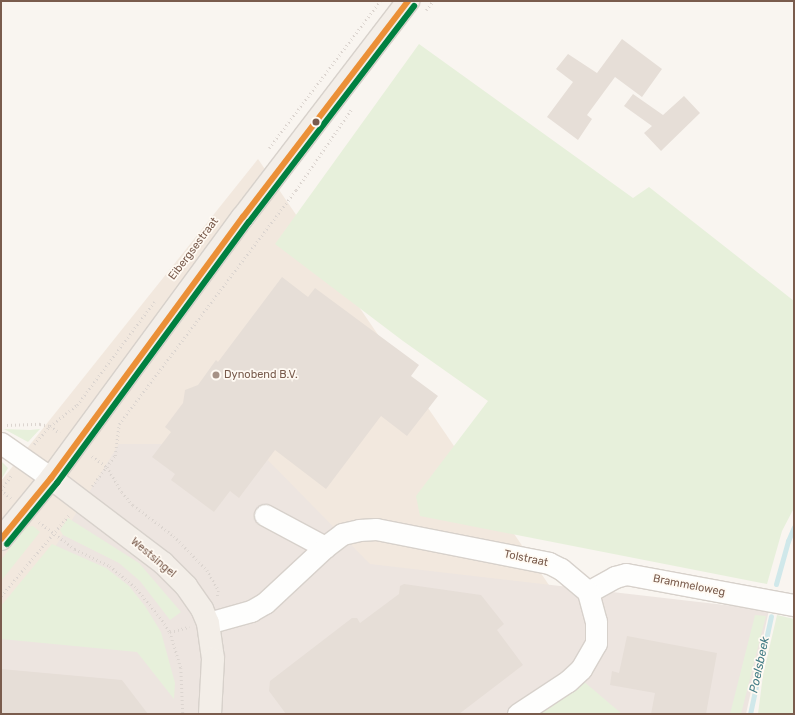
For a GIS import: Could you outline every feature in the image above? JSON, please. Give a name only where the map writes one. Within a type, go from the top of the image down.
[{"type":"main road","name":"Eibergsestraat","points":[[1,539],[51,478],[252,204],[408,1]]},
{"type":"main road","name":"Westsingel","points":[[51,478],[163,563],[186,586],[208,623],[214,675],[210,714]]},
{"type":"street","points":[[1,443],[51,478]]},
{"type":"street","points":[[265,515],[325,547]]},
{"type":"street","name":"Tolstraat","points":[[208,623],[245,613],[265,603],[325,547],[342,534],[376,529],[549,563],[561,569],[588,592]]},
{"type":"street","name":"Brammeloweg","points":[[588,592],[615,577],[626,574],[794,605]]},
{"type":"street","points":[[518,714],[568,681],[581,669],[592,652],[598,633],[594,608],[588,592]]},
{"type":"path","points":[[268,149],[380,1]]},
{"type":"path","points":[[107,467],[115,456],[119,424],[291,196],[353,108]]},
{"type":"path","points":[[1,490],[23,457],[50,426],[77,406],[159,296]]},
{"type":"path","points":[[1,425],[50,426],[107,467],[122,492],[133,505],[174,536],[213,580],[219,591],[208,623]]},
{"type":"path","points":[[1,596],[54,534],[75,549],[110,566],[137,589],[170,632],[181,668],[183,714]]},
{"type":"shaded area","points":[[258,159],[637,714],[1,714],[1,481]]},
{"type":"shaded area","points":[[119,444],[252,444],[370,564],[769,610],[746,714],[1,714],[1,634]]},
{"type":"green space","points":[[419,44],[633,198],[649,187],[794,301],[794,508],[782,531],[767,584],[420,516],[416,496],[488,401],[403,341],[275,244]]},
{"type":"green space","points":[[4,429],[30,430],[40,429],[28,442]]},
{"type":"green space","points":[[1,461],[8,468],[1,480]]},
{"type":"green space","points":[[68,518],[139,563],[181,612],[170,620],[140,581],[119,563],[63,535],[60,530]]},
{"type":"green space","points":[[33,526],[40,532],[1,581],[1,560],[26,527]]},
{"type":"green space","points":[[52,544],[106,568],[129,586],[145,606],[161,632],[175,683],[174,699],[137,652],[1,639],[1,606]]},
{"type":"green space","points":[[755,615],[766,616],[741,714],[730,714]]},
{"type":"green space","points":[[777,615],[794,619],[794,714],[758,714],[763,675]]},
{"type":"green space","points":[[582,680],[622,714],[538,714],[575,689]]},
{"type":"building","points":[[622,39],[662,69],[642,97],[615,77],[587,115],[592,119],[578,140],[547,117],[573,82],[556,69],[568,54],[597,73]]},
{"type":"building","points":[[633,94],[663,115],[684,96],[700,113],[661,151],[644,133],[652,126],[624,106]]},
{"type":"building","points":[[282,277],[308,297],[315,288],[419,365],[411,376],[438,396],[407,436],[381,416],[326,489],[275,450],[239,498],[230,491],[214,512],[171,480],[175,474],[152,457],[171,432],[165,427],[183,403],[185,390],[198,385],[216,360],[218,362]]},
{"type":"building","points":[[404,584],[481,595],[504,624],[497,630],[523,665],[459,714],[286,714],[269,691],[270,681],[352,618],[357,618],[360,623],[399,594],[400,586]]},
{"type":"building","points":[[627,636],[717,653],[706,714],[651,714],[655,693],[610,685],[612,671],[619,673]]},
{"type":"building","points":[[1,669],[122,680],[148,714],[1,714]]},
{"type":"waterway","name":"Poelsbeek","points":[[776,584],[788,541],[794,527]]},
{"type":"waterway","name":"Poelsbeek","points":[[750,714],[771,616]]},
{"type":"transit line","points":[[1,539],[51,478],[243,217],[408,1]]},
{"type":"transit line","points":[[7,544],[57,483],[249,222],[414,6]]},
{"type":"place","name":"Dynobend B.V.","points":[[216,375]]}]
